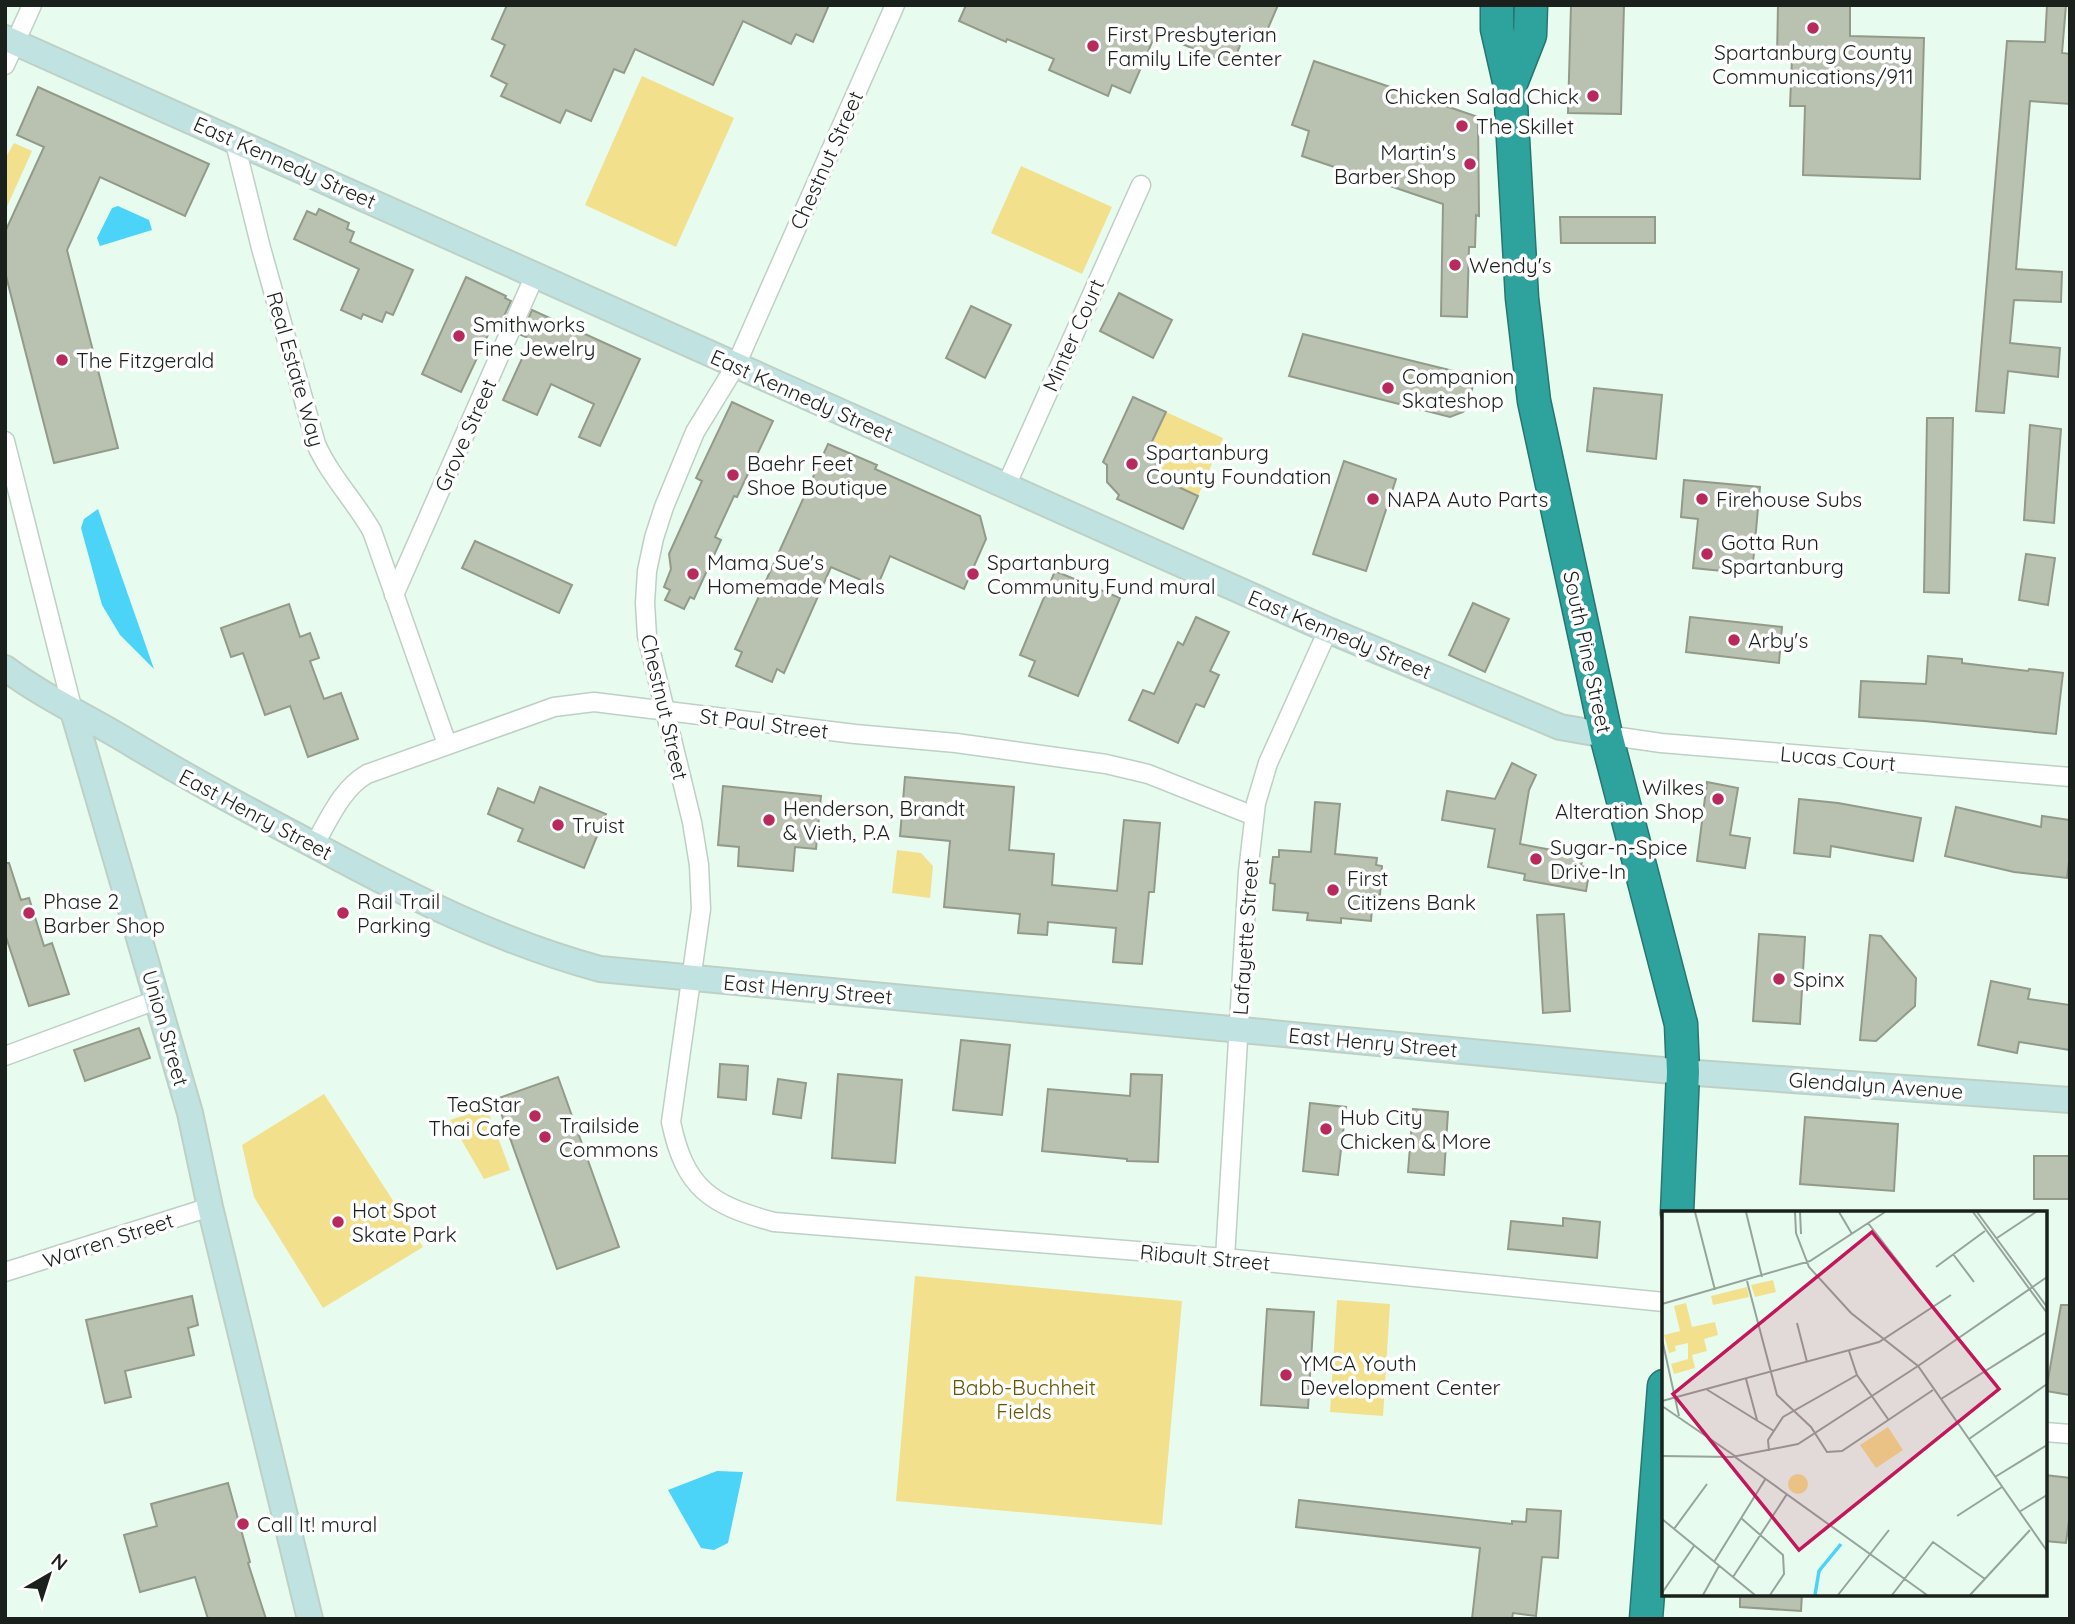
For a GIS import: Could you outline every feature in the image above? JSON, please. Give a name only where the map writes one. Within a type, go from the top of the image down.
[{"type":"highway","name":"South Pine Street","points":[[1497,5],[1497,29],[1510,86],[1522,298],[1530,374],[1544,452],[1606,735],[1681,1024],[1683,1072],[1677,1211]]},
{"type":"highway","name":"South Pine Street","points":[[1510,86],[1530,35],[1531,5]]},
{"type":"highway","points":[[1647,1619],[1662,1407]]},
{"type":"main road","name":"East Kennedy Street","points":[[8,48],[234,139],[1328,630],[1560,727],[1606,735]]},
{"type":"main road","name":"East Henry Street","points":[[5,668],[50,699],[105,728],[202,786],[465,922],[534,949],[600,969],[1683,1072]]},
{"type":"main road","name":"Union Street","points":[[73,711],[190,1113],[210,1207],[310,1619]]},
{"type":"main road","name":"Glendalyn Avenue","points":[[1683,1072],[2070,1100]]},
{"type":"street","points":[[8,48],[32,5]]},
{"type":"street","name":"Chestnut Street","points":[[747,1215],[712,1198],[697,1185],[684,1168],[671,1122],[701,909],[699,865],[692,822],[647,636],[647,571],[654,538],[695,432],[736,365],[895,5]]},
{"type":"street","name":"Real Estate Way","points":[[234,139],[261,248],[316,443],[328,467],[357,505],[372,531],[447,744]]},
{"type":"street","name":"Minter Court","points":[[1006,486],[1141,184]]},
{"type":"street","name":"Grove Street","points":[[394,595],[535,275]]},
{"type":"street","name":"Union Street","points":[[5,441],[73,711]]},
{"type":"street","name":"Lafayette Street","points":[[1225,1258],[1248,872],[1254,816],[1268,763],[1328,630]]},
{"type":"street","name":"St Paul Street","points":[[314,845],[345,791],[367,774],[554,707],[594,702],[855,734],[956,743],[1106,764],[1148,774],[1254,816]]},
{"type":"street","name":"Lucas Court","points":[[1606,735],[1661,743],[2070,777]]},
{"type":"street","points":[[5,1056],[159,999]]},
{"type":"street","name":"Warren Street","points":[[5,1272],[210,1207]]},
{"type":"street","name":"Ribault Street","points":[[747,1215],[774,1222],[1225,1258],[1662,1303]]},
{"type":"street","points":[[2047,1432],[2070,1434]]},
{"type":"green space","points":[[642,76],[734,118],[676,247],[585,205]]},
{"type":"green space","points":[[14,143],[32,151],[5,211],[5,159]]},
{"type":"green space","points":[[1021,166],[1112,207],[1082,274],[991,233]]},
{"type":"green space","points":[[1166,412],[1223,438],[1198,496],[1156,477],[1159,471],[1156,461],[1147,453]]},
{"type":"green space","points":[[897,850],[921,853],[933,866],[930,898],[892,893]]},
{"type":"green space","name":"Hot Spot Skate Park","points":[[324,1094],[423,1247],[323,1308],[254,1197],[242,1145]]},
{"type":"green space","points":[[487,1108],[510,1170],[484,1179],[450,1120]]},
{"type":"green space","name":"Babb-Buchheit Fields","points":[[915,1276],[1182,1301],[1162,1525],[896,1501]]},
{"type":"green space","points":[[1337,1300],[1390,1304],[1383,1416],[1330,1412]]},
{"type":"water","points":[[118,206],[149,220],[152,230],[100,246],[97,238],[112,208]]},
{"type":"water","points":[[98,509],[154,669],[120,635],[102,605],[81,528],[84,519]]},
{"type":"water","points":[[717,1471],[743,1472],[728,1543],[714,1550],[701,1548],[668,1490]]},
{"type":"building","points":[[507,5],[829,5],[813,42],[796,34],[791,44],[743,21],[713,85],[635,49],[624,73],[614,69],[591,121],[566,110],[560,123],[501,96],[507,84],[491,76],[505,45],[492,39]]},
{"type":"building","name":"First Presbyterian Family Life Center","points":[[966,5],[1278,5],[1266,33],[1248,26],[1232,65],[1156,33],[1130,93],[1112,85],[1108,96],[1049,70],[1054,59],[959,21]]},
{"type":"building","points":[[1571,5],[1624,5],[1621,114],[1568,113]]},
{"type":"building","points":[[1778,5],[1850,5],[1850,36],[1924,38],[1920,179],[1803,175],[1805,106],[1790,106],[1792,58],[1777,58]]},
{"type":"building","points":[[2047,5],[2066,5],[2062,53],[2070,54],[2070,104],[2030,101],[2016,269],[2062,272],[2061,302],[2014,300],[2010,343],[2060,348],[2058,377],[2008,371],[2004,413],[1976,411],[2007,41],[2045,42]]},
{"type":"building","points":[[1314,61],[1478,117],[1479,216],[1476,215],[1475,247],[1469,247],[1467,317],[1441,316],[1443,204],[1302,156],[1309,131],[1292,125]]},
{"type":"building","name":"The Fitzgerald","points":[[38,87],[209,164],[185,216],[100,177],[67,250],[118,448],[54,463],[5,272],[5,232],[44,147],[17,135]]},
{"type":"building","points":[[319,209],[349,223],[347,229],[354,232],[350,242],[413,270],[393,315],[386,312],[382,322],[363,314],[361,319],[341,310],[359,269],[294,239],[307,211],[316,215]]},
{"type":"building","points":[[1560,217],[1655,217],[1655,243],[1561,243]]},
{"type":"building","points":[[466,277],[511,301],[500,325],[494,322],[461,392],[422,374]]},
{"type":"building","points":[[1119,293],[1172,320],[1153,358],[1100,331]]},
{"type":"building","points":[[971,306],[1011,325],[985,378],[946,358]]},
{"type":"building","points":[[532,310],[640,359],[600,446],[579,437],[594,404],[551,384],[537,415],[503,400],[531,339],[521,335]]},
{"type":"building","points":[[1303,334],[1474,376],[1470,403],[1463,412],[1450,417],[1289,376]]},
{"type":"building","points":[[1594,388],[1662,395],[1656,459],[1587,451]]},
{"type":"building","name":"Spartanburg County Foundation","points":[[1133,397],[1166,412],[1148,450],[1156,461],[1159,478],[1198,496],[1183,529],[1117,499],[1119,495],[1107,482],[1107,465],[1103,462]]},
{"type":"building","points":[[732,402],[773,421],[715,537],[721,540],[694,599],[690,597],[684,609],[665,600],[670,590],[664,587],[671,569],[669,554],[702,481],[696,478]]},
{"type":"building","points":[[1927,418],[1953,418],[1949,593],[1924,592]]},
{"type":"building","points":[[2030,425],[2061,429],[2054,523],[2024,520]]},
{"type":"building","points":[[828,444],[877,465],[875,469],[980,516],[986,539],[964,589],[890,556],[877,587],[831,567],[784,673],[777,669],[772,682],[736,666],[742,652],[735,649]]},
{"type":"building","points":[[1344,461],[1396,479],[1366,571],[1313,554]]},
{"type":"building","points":[[1684,480],[1760,487],[1752,574],[1693,568],[1698,519],[1681,517]]},
{"type":"building","points":[[475,541],[572,585],[559,613],[462,568]]},
{"type":"building","points":[[2026,554],[2055,558],[2048,605],[2019,600]]},
{"type":"building","points":[[1055,571],[1120,598],[1078,696],[1029,676],[1035,661],[1020,655]]},
{"type":"building","points":[[1473,603],[1509,619],[1485,672],[1449,655]]},
{"type":"building","points":[[289,604],[300,637],[310,633],[319,658],[310,661],[324,699],[341,693],[358,739],[308,757],[290,706],[265,715],[243,653],[231,657],[221,628]]},
{"type":"building","points":[[1196,617],[1229,632],[1210,671],[1219,675],[1204,707],[1196,704],[1178,743],[1129,720],[1143,690],[1154,694],[1178,642],[1183,645]]},
{"type":"building","name":"Arby's","points":[[1690,617],[1782,627],[1779,663],[1686,652]]},
{"type":"building","points":[[1928,656],[1962,659],[1962,663],[2063,673],[2056,734],[1859,717],[1861,681],[1926,684]]},
{"type":"building","points":[[1512,763],[1536,775],[1529,790],[1520,844],[1557,851],[1558,845],[1584,850],[1581,866],[1590,868],[1586,891],[1524,880],[1525,874],[1488,867],[1495,829],[1442,820],[1447,791],[1495,799]]},
{"type":"building","points":[[905,777],[1014,787],[1009,850],[1054,854],[1052,885],[1117,891],[1124,820],[1160,823],[1154,892],[1149,892],[1142,964],[1113,962],[1116,928],[1048,922],[1047,935],[1018,933],[1020,914],[944,907],[950,841],[900,836]]},
{"type":"building","points":[[1707,782],[1738,788],[1730,835],[1750,838],[1745,868],[1697,861]]},
{"type":"building","name":"Henderson, Brandt & Vieth, P.A","points":[[723,786],[821,796],[816,849],[795,847],[793,871],[738,866],[739,847],[718,845]]},
{"type":"building","points":[[540,787],[606,814],[584,868],[518,841],[523,829],[488,814],[498,788],[534,803]]},
{"type":"building","points":[[1799,799],[1921,818],[1913,861],[1831,846],[1830,857],[1794,853]]},
{"type":"building","points":[[1315,802],[1340,804],[1335,854],[1377,858],[1376,865],[1382,866],[1380,895],[1373,895],[1371,921],[1341,918],[1341,923],[1307,920],[1308,913],[1273,910],[1275,884],[1270,883],[1273,857],[1279,857],[1279,850],[1311,852]]},
{"type":"building","points":[[1956,807],[2041,827],[2042,816],[2070,820],[2067,878],[2014,872],[1945,856]]},
{"type":"building","points":[[5,863],[9,863],[21,900],[29,898],[44,946],[52,943],[69,994],[29,1006],[5,934]]},
{"type":"building","points":[[1564,914],[1570,1011],[1543,1013],[1537,915]]},
{"type":"building","points":[[1759,934],[1805,937],[1800,1024],[1753,1021]]},
{"type":"building","points":[[1870,935],[1881,936],[1916,978],[1915,1006],[1876,1041],[1860,1040]]},
{"type":"building","points":[[1991,981],[2030,989],[2028,999],[2070,1005],[2070,1050],[2019,1042],[2017,1053],[1978,1045]]},
{"type":"building","points":[[139,1028],[150,1058],[85,1081],[74,1050]]},
{"type":"building","points":[[961,1040],[1010,1045],[1002,1115],[953,1110]]},
{"type":"building","points":[[720,1064],[748,1066],[746,1100],[718,1097]]},
{"type":"building","points":[[838,1074],[902,1080],[895,1163],[832,1158]]},
{"type":"building","points":[[1131,1074],[1162,1075],[1158,1162],[1042,1151],[1048,1089],[1130,1096]]},
{"type":"building","name":"Trailside Commons","points":[[558,1077],[619,1247],[557,1269],[496,1099]]},
{"type":"building","points":[[778,1079],[806,1083],[801,1118],[773,1114]]},
{"type":"building","points":[[1310,1103],[1346,1107],[1338,1175],[1303,1171]]},
{"type":"building","points":[[1413,1109],[1448,1112],[1444,1175],[1408,1172]]},
{"type":"building","points":[[1805,1117],[1898,1124],[1894,1191],[1800,1184]]},
{"type":"building","points":[[2034,1156],[2070,1156],[2070,1199],[2034,1199]]},
{"type":"building","points":[[1563,1218],[1600,1222],[1597,1258],[1508,1249],[1511,1221],[1563,1226]]},
{"type":"building","points":[[192,1296],[198,1325],[188,1328],[194,1355],[125,1371],[131,1397],[105,1403],[86,1320]]},
{"type":"building","points":[[2061,1305],[2070,1305],[2070,1395],[2047,1391]]},
{"type":"building","name":"YMCA Youth Development Center","points":[[1267,1309],[1314,1312],[1308,1408],[1261,1405]]},
{"type":"building","points":[[2047,1475],[2070,1478],[2070,1513],[2066,1543],[2047,1541]]},
{"type":"building","points":[[228,1483],[250,1562],[248,1563],[266,1619],[208,1619],[195,1577],[140,1592],[124,1535],[157,1526],[151,1504]]},
{"type":"building","points":[[1299,1500],[1512,1524],[1512,1521],[1526,1522],[1527,1509],[1561,1511],[1558,1558],[1542,1557],[1536,1616],[1513,1613],[1512,1619],[1472,1619],[1480,1548],[1296,1527]]},
{"type":"building","points":[[1740,1596],[1802,1596],[1801,1611],[1740,1607]]},
{"type":"place","name":"Spartanburg County Communications/911","points":[[1813,28]]},
{"type":"place","name":"First Presbyterian Family Life Center","points":[[1093,46]]},
{"type":"place","name":"Chicken Salad Chick","points":[[1593,96]]},
{"type":"place","name":"The Skillet","points":[[1462,126]]},
{"type":"place","name":"Martin's Barber Shop","points":[[1470,164]]},
{"type":"place","name":"Wendy's","points":[[1455,265]]},
{"type":"place","name":"Smithworks Fine Jewelry","points":[[459,336]]},
{"type":"place","name":"The Fitzgerald","points":[[62,360]]},
{"type":"place","name":"Companion Skateshop","points":[[1388,388]]},
{"type":"place","name":"Spartanburg County Foundation","points":[[1132,464]]},
{"type":"place","name":"Baehr Feet Shoe Boutique","points":[[733,475]]},
{"type":"place","name":"NAPA Auto Parts","points":[[1373,499]]},
{"type":"place","name":"Firehouse Subs","points":[[1702,499]]},
{"type":"place","name":"Gotta Run Spartanburg","points":[[1707,554]]},
{"type":"place","name":"Mama Sue's Homemade Meals","points":[[693,574]]},
{"type":"place","name":"Spartanburg Community Fund mural","points":[[973,574]]},
{"type":"place","name":"Arby's","points":[[1734,640]]},
{"type":"place","name":"Wilkes Alteration Shop","points":[[1718,799]]},
{"type":"place","name":"Henderson, Brandt & Vieth, P.A","points":[[769,820]]},
{"type":"place","name":"Truist","points":[[558,825]]},
{"type":"place","name":"Sugar-n-Spice Drive-In","points":[[1536,859]]},
{"type":"place","name":"First Citizens Bank","points":[[1333,890]]},
{"type":"place","name":"Phase 2 Barber Shop","points":[[29,913]]},
{"type":"place","name":"Rail Trail Parking","points":[[343,913]]},
{"type":"place","name":"Spinx","points":[[1779,979]]},
{"type":"place","name":"TeaStar Thai Cafe","points":[[535,1116]]},
{"type":"place","name":"Hub City Chicken & More","points":[[1326,1129]]},
{"type":"place","name":"Trailside Commons","points":[[545,1137]]},
{"type":"place","name":"Hot Spot Skate Park","points":[[338,1222]]},
{"type":"place","name":"YMCA Youth Development Center","points":[[1286,1375]]},
{"type":"place","name":"Call It! mural","points":[[243,1524]]}]
